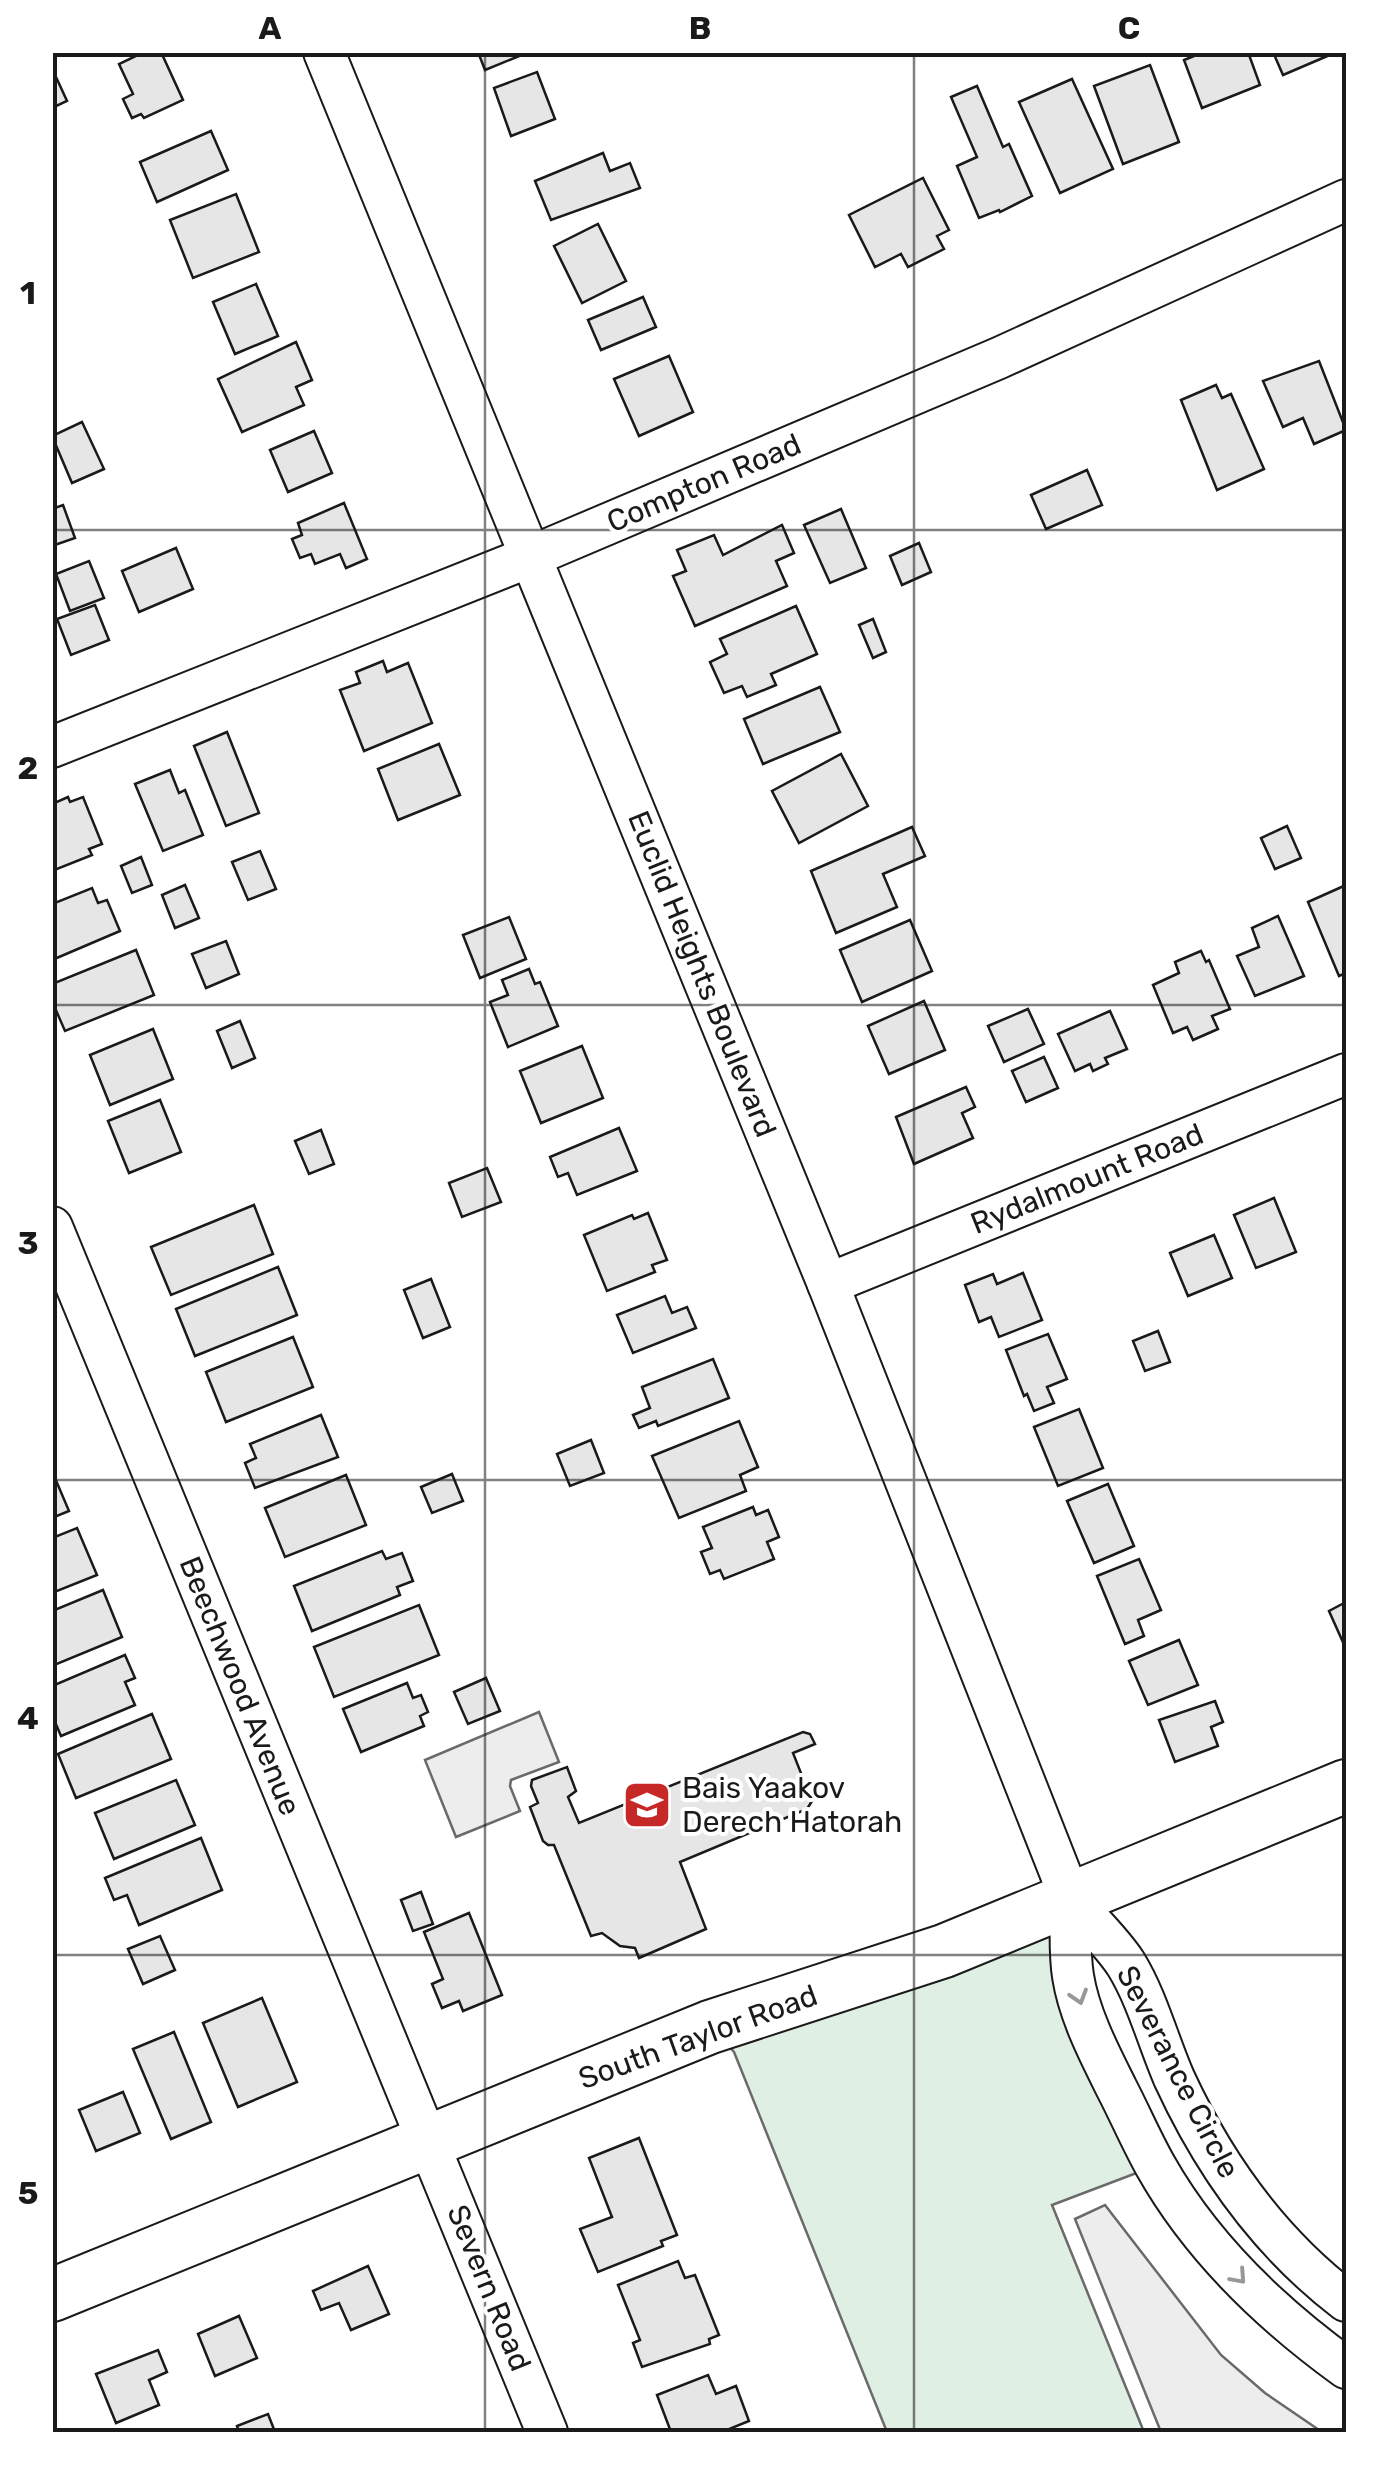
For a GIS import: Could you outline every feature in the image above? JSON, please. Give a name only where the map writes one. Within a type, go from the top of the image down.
[{"type":"main road","name":"South Taylor Road","points":[[52,2294],[710,2026],[944,1951],[1346,1786]]},
{"type":"street","name":"Euclid Heights Boulevard","points":[[324,52],[828,1284],[1071,1900]]},
{"type":"street","name":"Compton Road","points":[[52,747],[532,556],[999,358],[1346,200]]},
{"type":"street","name":"Rydalmount Road","points":[[828,1284],[1346,1074]]},
{"type":"street","name":"Beechwood Avenue","points":[[52,1227],[428,2144]]},
{"type":"street","name":"Severance Circle","points":[[1071,1900],[1124,1962],[1175,2079],[1239,2192],[1283,2246],[1346,2301]]},
{"type":"street","name":"Severance Circle","points":[[1071,1900],[1072,1974],[1079,2001],[1106,2067],[1155,2166],[1200,2234],[1254,2294],[1346,2368]]},
{"type":"street","name":"Severn Road","points":[[428,2144],[547,2432]]},
{"type":"green space","points":[[1071,1900],[1073,1974],[1155,2166],[1052,2205],[1144,2432],[887,2432],[734,2052],[710,2027]]},
{"type":"shaded area","points":[[539,1712],[559,1762],[511,1780],[520,1811],[456,1837],[425,1760]]},
{"type":"shaded area","points":[[1105,2205],[1221,2355],[1265,2393],[1322,2432],[1161,2432],[1075,2219]]},
{"type":"building","points":[[144,52],[161,52],[183,100],[144,118],[141,114],[132,118],[123,99],[133,94],[119,64]]},
{"type":"building","points":[[478,52],[529,52],[485,70]]},
{"type":"building","points":[[1204,52],[1248,52],[1260,85],[1202,108],[1184,60]]},
{"type":"building","points":[[1273,52],[1331,52],[1332,54],[1283,75]]},
{"type":"building","points":[[1150,65],[1179,142],[1123,164],[1094,86]]},
{"type":"building","points":[[537,72],[555,119],[511,136],[494,88]]},
{"type":"building","points":[[56,77],[67,101],[52,108],[52,79]]},
{"type":"building","points":[[1072,79],[1113,169],[1060,193],[1019,102]]},
{"type":"building","points":[[977,86],[1003,147],[1009,144],[1032,196],[979,218],[957,166],[977,157],[951,97]]},
{"type":"building","points":[[211,131],[228,170],[157,202],[140,162]]},
{"type":"building","points":[[603,153],[610,171],[630,163],[640,188],[551,220],[535,181]]},
{"type":"building","points":[[923,178],[949,230],[937,236],[944,249],[908,267],[901,254],[875,267],[849,215]]},
{"type":"building","points":[[236,194],[259,252],[193,278],[170,220]]},
{"type":"building","points":[[598,224],[626,281],[582,303],[554,246]]},
{"type":"building","points":[[256,284],[278,336],[235,354],[213,302]]},
{"type":"building","points":[[643,297],[656,327],[601,350],[588,320]]},
{"type":"building","points":[[296,342],[312,380],[296,387],[304,405],[242,432],[218,379]]},
{"type":"building","points":[[669,356],[693,412],[639,436],[614,379]]},
{"type":"building","points":[[1319,361],[1346,430],[1314,444],[1303,418],[1283,427],[1263,381]]},
{"type":"building","points":[[1216,385],[1222,398],[1231,394],[1264,469],[1217,490],[1181,400]]},
{"type":"building","points":[[82,422],[104,469],[72,483],[52,436]]},
{"type":"building","points":[[314,431],[332,473],[288,492],[270,450]]},
{"type":"building","points":[[1087,470],[1102,505],[1046,529],[1031,495]]},
{"type":"building","points":[[344,503],[367,559],[346,568],[340,554],[315,564],[311,554],[300,558],[292,539],[302,535],[298,523]]},
{"type":"building","points":[[63,505],[75,538],[52,546],[52,509]]},
{"type":"building","points":[[841,509],[866,568],[830,583],[804,525]]},
{"type":"building","points":[[782,525],[794,553],[776,561],[787,586],[695,626],[673,576],[686,571],[677,550],[714,535],[723,555]]},
{"type":"building","points":[[919,543],[931,572],[902,585],[890,556]]},
{"type":"building","points":[[176,548],[193,589],[139,612],[122,571]]},
{"type":"building","points":[[89,561],[104,598],[70,611],[56,574]]},
{"type":"building","points":[[95,605],[109,640],[71,655],[57,619]]},
{"type":"building","points":[[796,606],[817,654],[771,674],[776,685],[747,697],[742,686],[724,693],[710,662],[727,654],[720,639]]},
{"type":"building","points":[[873,619],[886,652],[873,658],[859,625]]},
{"type":"building","points":[[383,661],[387,672],[408,663],[432,723],[364,751],[340,690],[360,683],[356,672]]},
{"type":"building","points":[[820,687],[840,732],[763,764],[744,719]]},
{"type":"building","points":[[227,732],[259,813],[226,826],[194,746]]},
{"type":"building","points":[[439,744],[460,795],[398,820],[378,769]]},
{"type":"building","points":[[841,754],[868,806],[799,843],[772,791]]},
{"type":"building","points":[[170,770],[179,793],[185,790],[203,835],[163,851],[135,784]]},
{"type":"building","points":[[68,797],[70,802],[83,797],[102,844],[89,849],[92,855],[52,871],[52,804]]},
{"type":"building","points":[[1287,826],[1301,858],[1275,869],[1261,838]]},
{"type":"building","points":[[912,827],[925,856],[883,874],[897,907],[836,933],[811,871]]},
{"type":"building","points":[[260,851],[276,889],[248,900],[232,862]]},
{"type":"building","points":[[141,857],[152,885],[132,893],[121,866]]},
{"type":"building","points":[[185,885],[199,918],[175,928],[162,895]]},
{"type":"building","points":[[1346,885],[1346,973],[1339,976],[1308,902]]},
{"type":"building","points":[[92,888],[98,903],[107,900],[120,931],[52,960],[52,904]]},
{"type":"building","points":[[1278,916],[1304,976],[1255,996],[1237,956],[1259,947],[1252,928]]},
{"type":"building","points":[[509,917],[526,959],[480,978],[463,935]]},
{"type":"building","points":[[910,920],[932,971],[862,1002],[840,950]]},
{"type":"building","points":[[226,941],[239,974],[206,988],[192,954]]},
{"type":"building","points":[[136,950],[154,995],[65,1031],[52,1001],[52,984]]},
{"type":"building","points":[[1201,951],[1206,962],[1209,960],[1230,1009],[1212,1016],[1218,1029],[1193,1040],[1187,1027],[1173,1033],[1153,985],[1179,973],[1175,962]]},
{"type":"building","points":[[529,969],[535,984],[540,982],[558,1026],[508,1047],[490,1002],[508,995],[502,980]]},
{"type":"building","points":[[924,1001],[945,1050],[889,1074],[868,1026]]},
{"type":"building","points":[[1028,1009],[1044,1044],[1004,1062],[988,1026]]},
{"type":"building","points":[[1110,1011],[1127,1049],[1105,1058],[1108,1064],[1093,1071],[1090,1064],[1075,1071],[1058,1034]]},
{"type":"building","points":[[240,1021],[255,1058],[232,1068],[217,1031]]},
{"type":"building","points":[[153,1029],[173,1079],[110,1105],[90,1055]]},
{"type":"building","points":[[582,1046],[603,1098],[541,1123],[520,1071]]},
{"type":"building","points":[[1044,1057],[1058,1088],[1026,1102],[1012,1071]]},
{"type":"building","points":[[966,1087],[975,1107],[962,1113],[973,1138],[914,1164],[896,1117]]},
{"type":"building","points":[[160,1100],[181,1152],[129,1173],[108,1121]]},
{"type":"building","points":[[619,1128],[637,1171],[577,1195],[568,1173],[558,1177],[550,1157]]},
{"type":"building","points":[[321,1130],[334,1164],[309,1174],[295,1141]]},
{"type":"building","points":[[487,1168],[501,1202],[462,1217],[449,1183]]},
{"type":"building","points":[[1274,1198],[1296,1252],[1256,1268],[1234,1215]]},
{"type":"building","points":[[254,1205],[273,1254],[171,1295],[151,1247]]},
{"type":"building","points":[[648,1213],[667,1260],[652,1265],[655,1272],[607,1291],[584,1235],[632,1215],[634,1219]]},
{"type":"building","points":[[1214,1235],[1232,1278],[1188,1296],[1170,1253]]},
{"type":"building","points":[[278,1267],[297,1315],[195,1356],[176,1309]]},
{"type":"building","points":[[1023,1273],[1042,1320],[999,1337],[991,1317],[979,1322],[965,1285],[993,1274],[997,1284]]},
{"type":"building","points":[[431,1279],[450,1327],[423,1338],[404,1290]]},
{"type":"building","points":[[665,1296],[672,1313],[687,1307],[696,1328],[633,1353],[617,1315]]},
{"type":"building","points":[[1158,1331],[1170,1362],[1145,1371],[1133,1341]]},
{"type":"building","points":[[1048,1334],[1067,1379],[1047,1387],[1054,1403],[1034,1411],[1006,1350]]},
{"type":"building","points":[[293,1337],[313,1387],[226,1422],[206,1372]]},
{"type":"building","points":[[713,1359],[729,1398],[658,1426],[656,1421],[639,1428],[633,1415],[650,1408],[642,1387]]},
{"type":"building","points":[[1079,1409],[1103,1468],[1058,1486],[1034,1427]]},
{"type":"building","points":[[321,1415],[338,1457],[255,1488],[245,1463],[256,1458],[250,1444]]},
{"type":"building","points":[[739,1421],[758,1467],[740,1475],[746,1491],[679,1518],[652,1456]]},
{"type":"building","points":[[591,1440],[604,1473],[570,1486],[557,1454]]},
{"type":"building","points":[[52,1471],[69,1511],[52,1518]]},
{"type":"building","points":[[452,1474],[463,1501],[432,1513],[421,1487]]},
{"type":"building","points":[[346,1475],[366,1525],[285,1557],[265,1508]]},
{"type":"building","points":[[1108,1484],[1134,1546],[1094,1563],[1067,1501]]},
{"type":"building","points":[[753,1507],[756,1515],[768,1510],[779,1537],[767,1542],[774,1559],[724,1579],[720,1570],[710,1574],[701,1552],[712,1548],[703,1527]]},
{"type":"building","points":[[77,1528],[97,1575],[52,1593],[52,1538]]},
{"type":"building","points":[[382,1551],[386,1559],[402,1553],[413,1581],[397,1587],[400,1595],[312,1631],[294,1586]]},
{"type":"building","points":[[1139,1559],[1161,1610],[1138,1620],[1144,1636],[1125,1644],[1097,1576]]},
{"type":"building","points":[[103,1590],[122,1637],[52,1666],[52,1611]]},
{"type":"building","points":[[1346,1602],[1346,1649],[1329,1611]]},
{"type":"building","points":[[419,1605],[439,1655],[334,1697],[314,1647]]},
{"type":"building","points":[[1179,1640],[1198,1685],[1148,1705],[1129,1661]]},
{"type":"building","points":[[125,1655],[135,1678],[125,1682],[135,1705],[61,1736],[52,1715],[52,1686]]},
{"type":"building","points":[[486,1678],[500,1711],[468,1724],[454,1692]]},
{"type":"building","points":[[407,1683],[413,1698],[421,1695],[428,1712],[420,1716],[424,1726],[361,1752],[343,1709]]},
{"type":"building","points":[[1215,1701],[1223,1722],[1211,1727],[1218,1746],[1175,1762],[1159,1720]]},
{"type":"building","points":[[152,1714],[171,1759],[76,1798],[58,1754]]},
{"type":"building","points":[[803,1732],[810,1734],[815,1744],[793,1753],[812,1801],[807,1809],[680,1862],[706,1929],[639,1958],[635,1948],[620,1946],[602,1933],[591,1936],[554,1845],[543,1841],[530,1807],[538,1803],[532,1780],[567,1767],[576,1791],[568,1797],[579,1823]]},
{"type":"building","points":[[176,1780],[195,1825],[114,1859],[95,1813]]},
{"type":"building","points":[[201,1838],[222,1890],[139,1925],[127,1895],[114,1900],[105,1878]]},
{"type":"building","points":[[421,1892],[433,1924],[413,1931],[401,1900]]},
{"type":"building","points":[[469,1913],[502,1995],[463,2011],[459,2001],[442,2008],[432,1984],[443,1979],[424,1932]]},
{"type":"building","points":[[160,1936],[175,1970],[143,1984],[128,1949]]},
{"type":"building","points":[[262,1998],[297,2082],[238,2107],[203,2023]]},
{"type":"building","points":[[174,2032],[211,2122],[171,2139],[133,2049]]},
{"type":"building","points":[[123,2092],[140,2133],[96,2151],[79,2110]]},
{"type":"building","points":[[639,2138],[677,2235],[661,2241],[663,2246],[598,2272],[580,2229],[612,2217],[589,2158]]},
{"type":"building","points":[[678,2261],[685,2278],[695,2275],[719,2335],[709,2339],[710,2344],[642,2367],[633,2343],[640,2340],[618,2285]]},
{"type":"building","points":[[368,2266],[389,2314],[351,2330],[339,2303],[321,2310],[313,2291]]},
{"type":"building","points":[[239,2316],[257,2358],[215,2376],[198,2334]]},
{"type":"building","points":[[158,2350],[167,2372],[149,2380],[159,2405],[116,2423],[96,2374]]},
{"type":"building","points":[[708,2375],[716,2394],[736,2386],[749,2421],[729,2429],[731,2432],[671,2432],[657,2395]]},
{"type":"building","points":[[268,2414],[275,2432],[239,2432],[237,2426]]},
{"type":"place","name":"Bais Yaakov Derech Hatorah","points":[[647,1805]]}]
